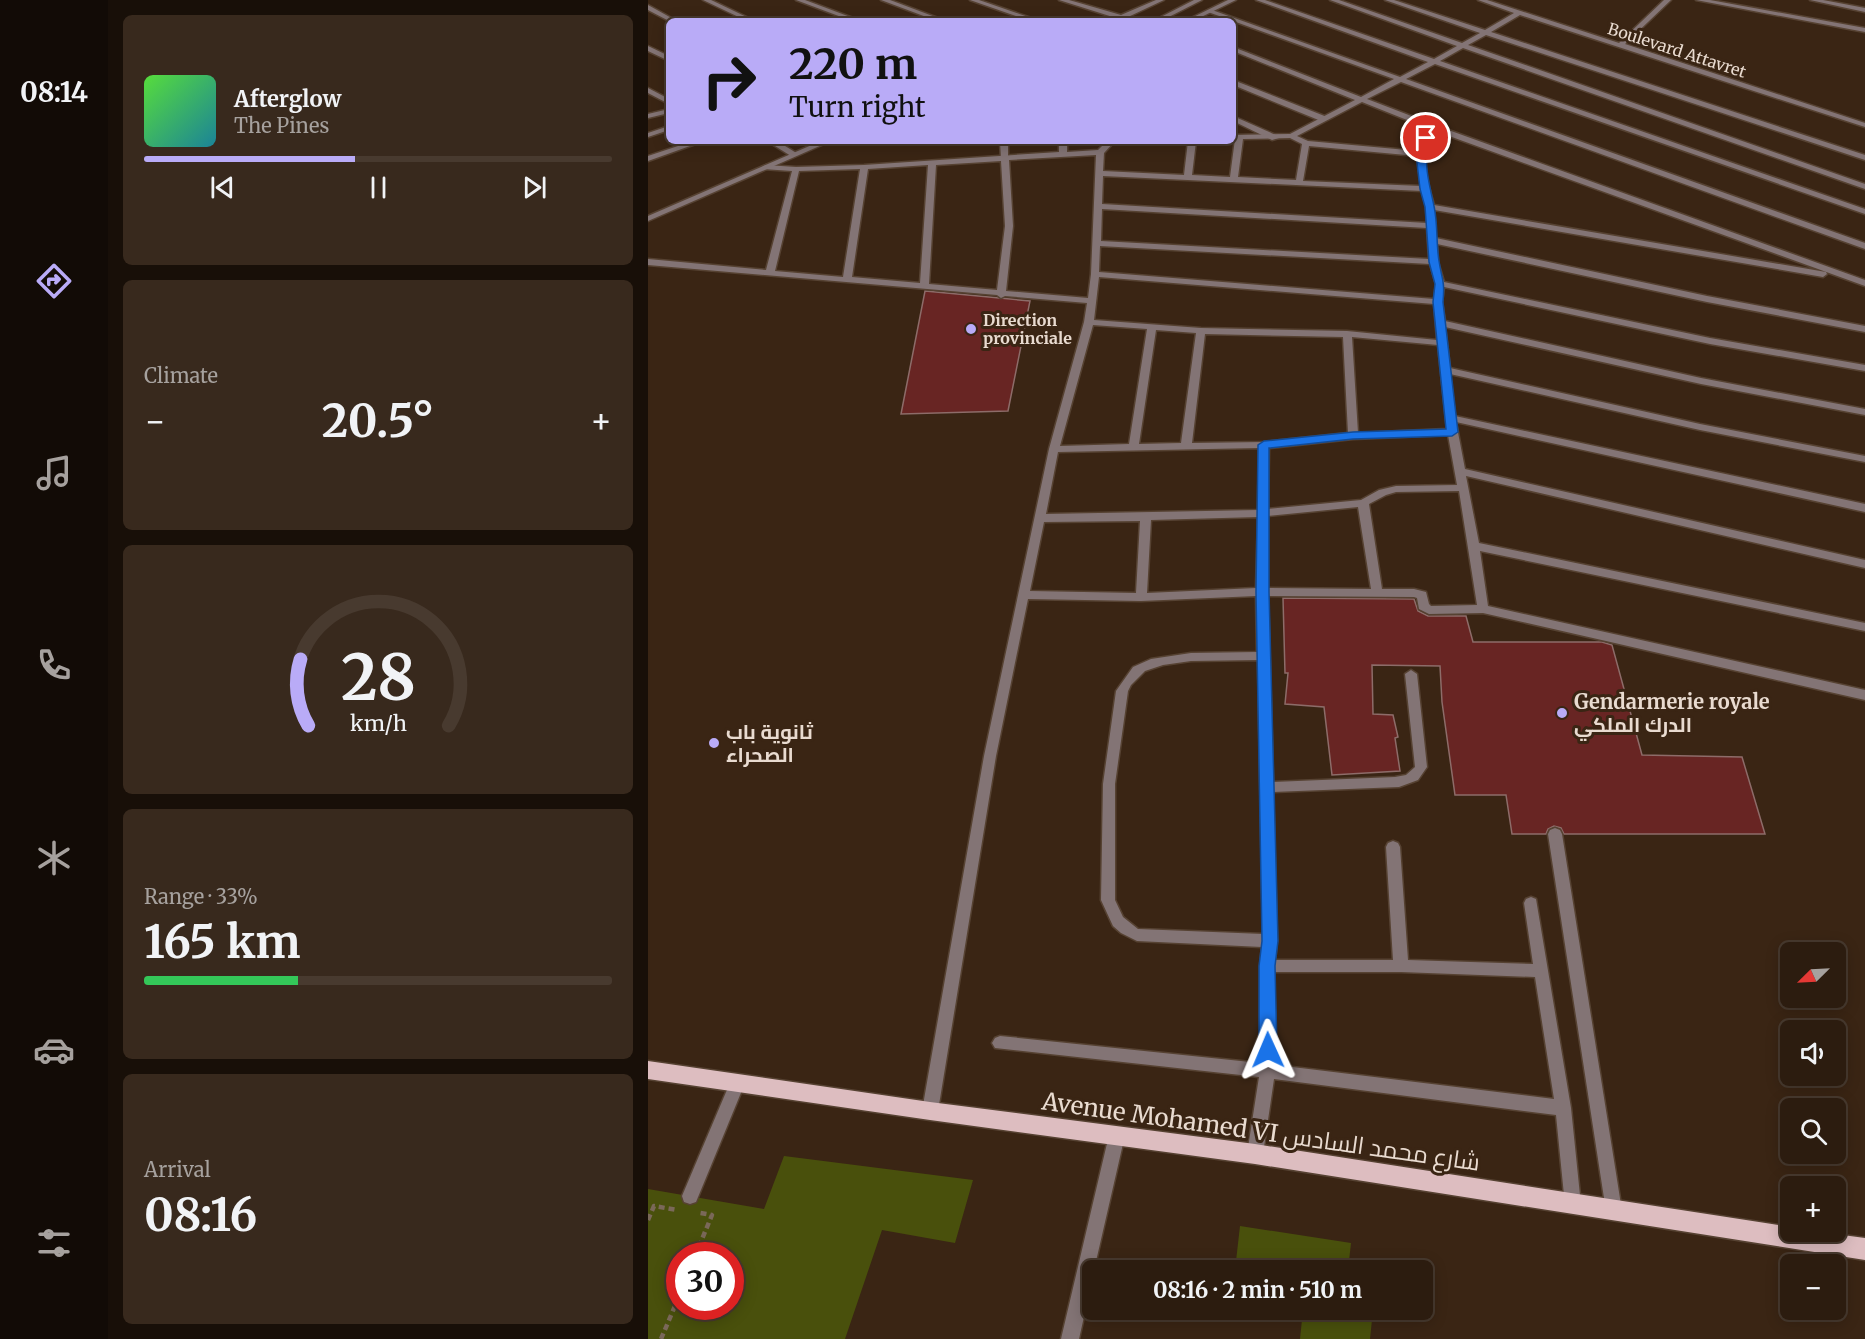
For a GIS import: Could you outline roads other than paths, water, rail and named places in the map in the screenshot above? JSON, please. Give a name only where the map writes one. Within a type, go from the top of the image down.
[{"type":"main road","name":"Avenue Mohamed VI شارع محمد السادس","points":[[648,1070],[930,1111],[1255,1154],[1865,1249]]},
{"type":"street","points":[[706,0],[745,18]]},
{"type":"street","points":[[799,0],[850,18]]},
{"type":"street","points":[[884,0],[935,18]]},
{"type":"street","points":[[973,0],[1026,18]]},
{"type":"street","points":[[1062,0],[1115,18]]},
{"type":"street","points":[[1120,18],[1161,0]]},
{"type":"street","points":[[1162,18],[1199,0]]},
{"type":"street","points":[[1195,18],[1233,0]]},
{"type":"street","points":[[1259,0],[1865,212]]},
{"type":"street","points":[[1333,0],[1865,187]]},
{"type":"street","points":[[1389,0],[1865,158]]},
{"type":"street","name":"Boulevard Attavret","points":[[1481,0],[1865,125]]},
{"type":"street","points":[[1620,45],[1668,0]]},
{"type":"street","points":[[1699,0],[1865,30]]},
{"type":"street","points":[[1814,0],[1865,10]]},
{"type":"street","points":[[648,8],[667,18]]},
{"type":"street","points":[[1210,11],[1230,18]]},
{"type":"street","points":[[1236,138],[1291,136],[1435,61],[1519,13]]},
{"type":"street","points":[[1012,18],[1019,16]]},
{"type":"street","points":[[1236,20],[1865,246]]},
{"type":"street","points":[[648,48],[666,57]]},
{"type":"street","points":[[1236,50],[1437,129],[1865,284]]},
{"type":"street","points":[[1236,83],[1324,119]]},
{"type":"street","points":[[648,90],[666,100]]},
{"type":"street","points":[[648,116],[666,112]]},
{"type":"street","points":[[1236,119],[1275,138]]},
{"type":"street","points":[[648,135],[666,129]]},
{"type":"street","points":[[1437,129],[1426,138],[1420,154],[1430,207],[1434,262],[1440,284],[1438,302],[1450,418],[1474,546],[1483,609]]},
{"type":"street","points":[[1291,136],[1306,143],[1420,154]]},
{"type":"street","points":[[1299,183],[1306,143]]},
{"type":"street","points":[[648,159],[691,144]]},
{"type":"street","points":[[776,144],[794,154]]},
{"type":"street","points":[[648,219],[819,144]]},
{"type":"street","points":[[1001,295],[1009,226],[1004,144]]},
{"type":"street","points":[[1063,144],[1064,155]]},
{"type":"street","points":[[766,167],[796,169],[864,167],[1005,159],[1100,152],[1108,144]]},
{"type":"street","points":[[1188,177],[1192,144]]},
{"type":"street","points":[[1234,179],[1236,144]]},
{"type":"street","points":[[930,1111],[990,756],[1054,449],[1089,322],[1095,274],[1100,152]]},
{"type":"street","points":[[924,287],[932,163]]},
{"type":"street","points":[[847,279],[864,167]]},
{"type":"street","points":[[770,272],[796,169]]},
{"type":"street","points":[[1100,173],[1425,189]]},
{"type":"street","points":[[1098,206],[1430,226]]},
{"type":"street","points":[[1430,207],[1854,279]]},
{"type":"street","points":[[1432,240],[1707,299],[1865,328]]},
{"type":"street","points":[[1096,243],[1434,262]]},
{"type":"street","points":[[648,262],[1091,302]]},
{"type":"street","points":[[1095,274],[1438,302]]},
{"type":"street","points":[[1440,284],[1710,340],[1865,368]]},
{"type":"street","points":[[1089,322],[1202,331],[1347,334],[1442,343]]},
{"type":"street","points":[[1440,323],[1701,381],[1865,412]]},
{"type":"street","points":[[1133,448],[1152,328]]},
{"type":"street","points":[[1186,447],[1202,331]]},
{"type":"street","points":[[1347,334],[1353,436]]},
{"type":"street","points":[[1445,370],[1700,427],[1865,459]]},
{"type":"street","points":[[1450,418],[1865,508]]},
{"type":"street","points":[[1054,449],[1264,445],[1353,436],[1452,432]]},
{"type":"street","points":[[1255,1154],[1268,1071],[1267,966],[1270,941],[1262,592],[1264,445]]},
{"type":"street","points":[[1460,471],[1865,564]]},
{"type":"street","points":[[1039,518],[1146,518],[1263,513],[1363,503],[1383,492],[1396,489],[1463,488]]},
{"type":"street","points":[[1363,503],[1377,593]]},
{"type":"street","points":[[1141,597],[1146,518]]},
{"type":"street","points":[[1474,546],[1865,627]]},
{"type":"street","points":[[1025,595],[1141,597],[1262,592],[1420,594],[1423,597],[1423,606],[1429,610],[1483,609],[1865,695]]},
{"type":"street","points":[[1264,656],[1149,663],[1127,680],[1122,691],[1109,784],[1108,900],[1114,918],[1123,929],[1137,935],[1270,941]]},
{"type":"street","points":[[1267,787],[1395,782],[1408,779],[1418,773],[1421,767],[1412,674]]},
{"type":"street","points":[[1555,834],[1614,1211]]},
{"type":"street","points":[[1393,847],[1401,966]]},
{"type":"street","points":[[1531,903],[1563,1108],[1573,1205]]},
{"type":"street","points":[[1267,966],[1401,966],[1542,971]]},
{"type":"street","points":[[1000,1043],[1268,1071],[1563,1108]]},
{"type":"street","points":[[686,1203],[736,1083]]},
{"type":"street","points":[[1070,1339],[1117,1136]]},
{"type":"place","name":"Direction provinciale","points":[[971,329]]},
{"type":"place","name":"Gendarmerie royale الدرك الملكي","points":[[1562,713]]},
{"type":"place","name":"ثانوية باب الصحراء","points":[[714,743]]}]
